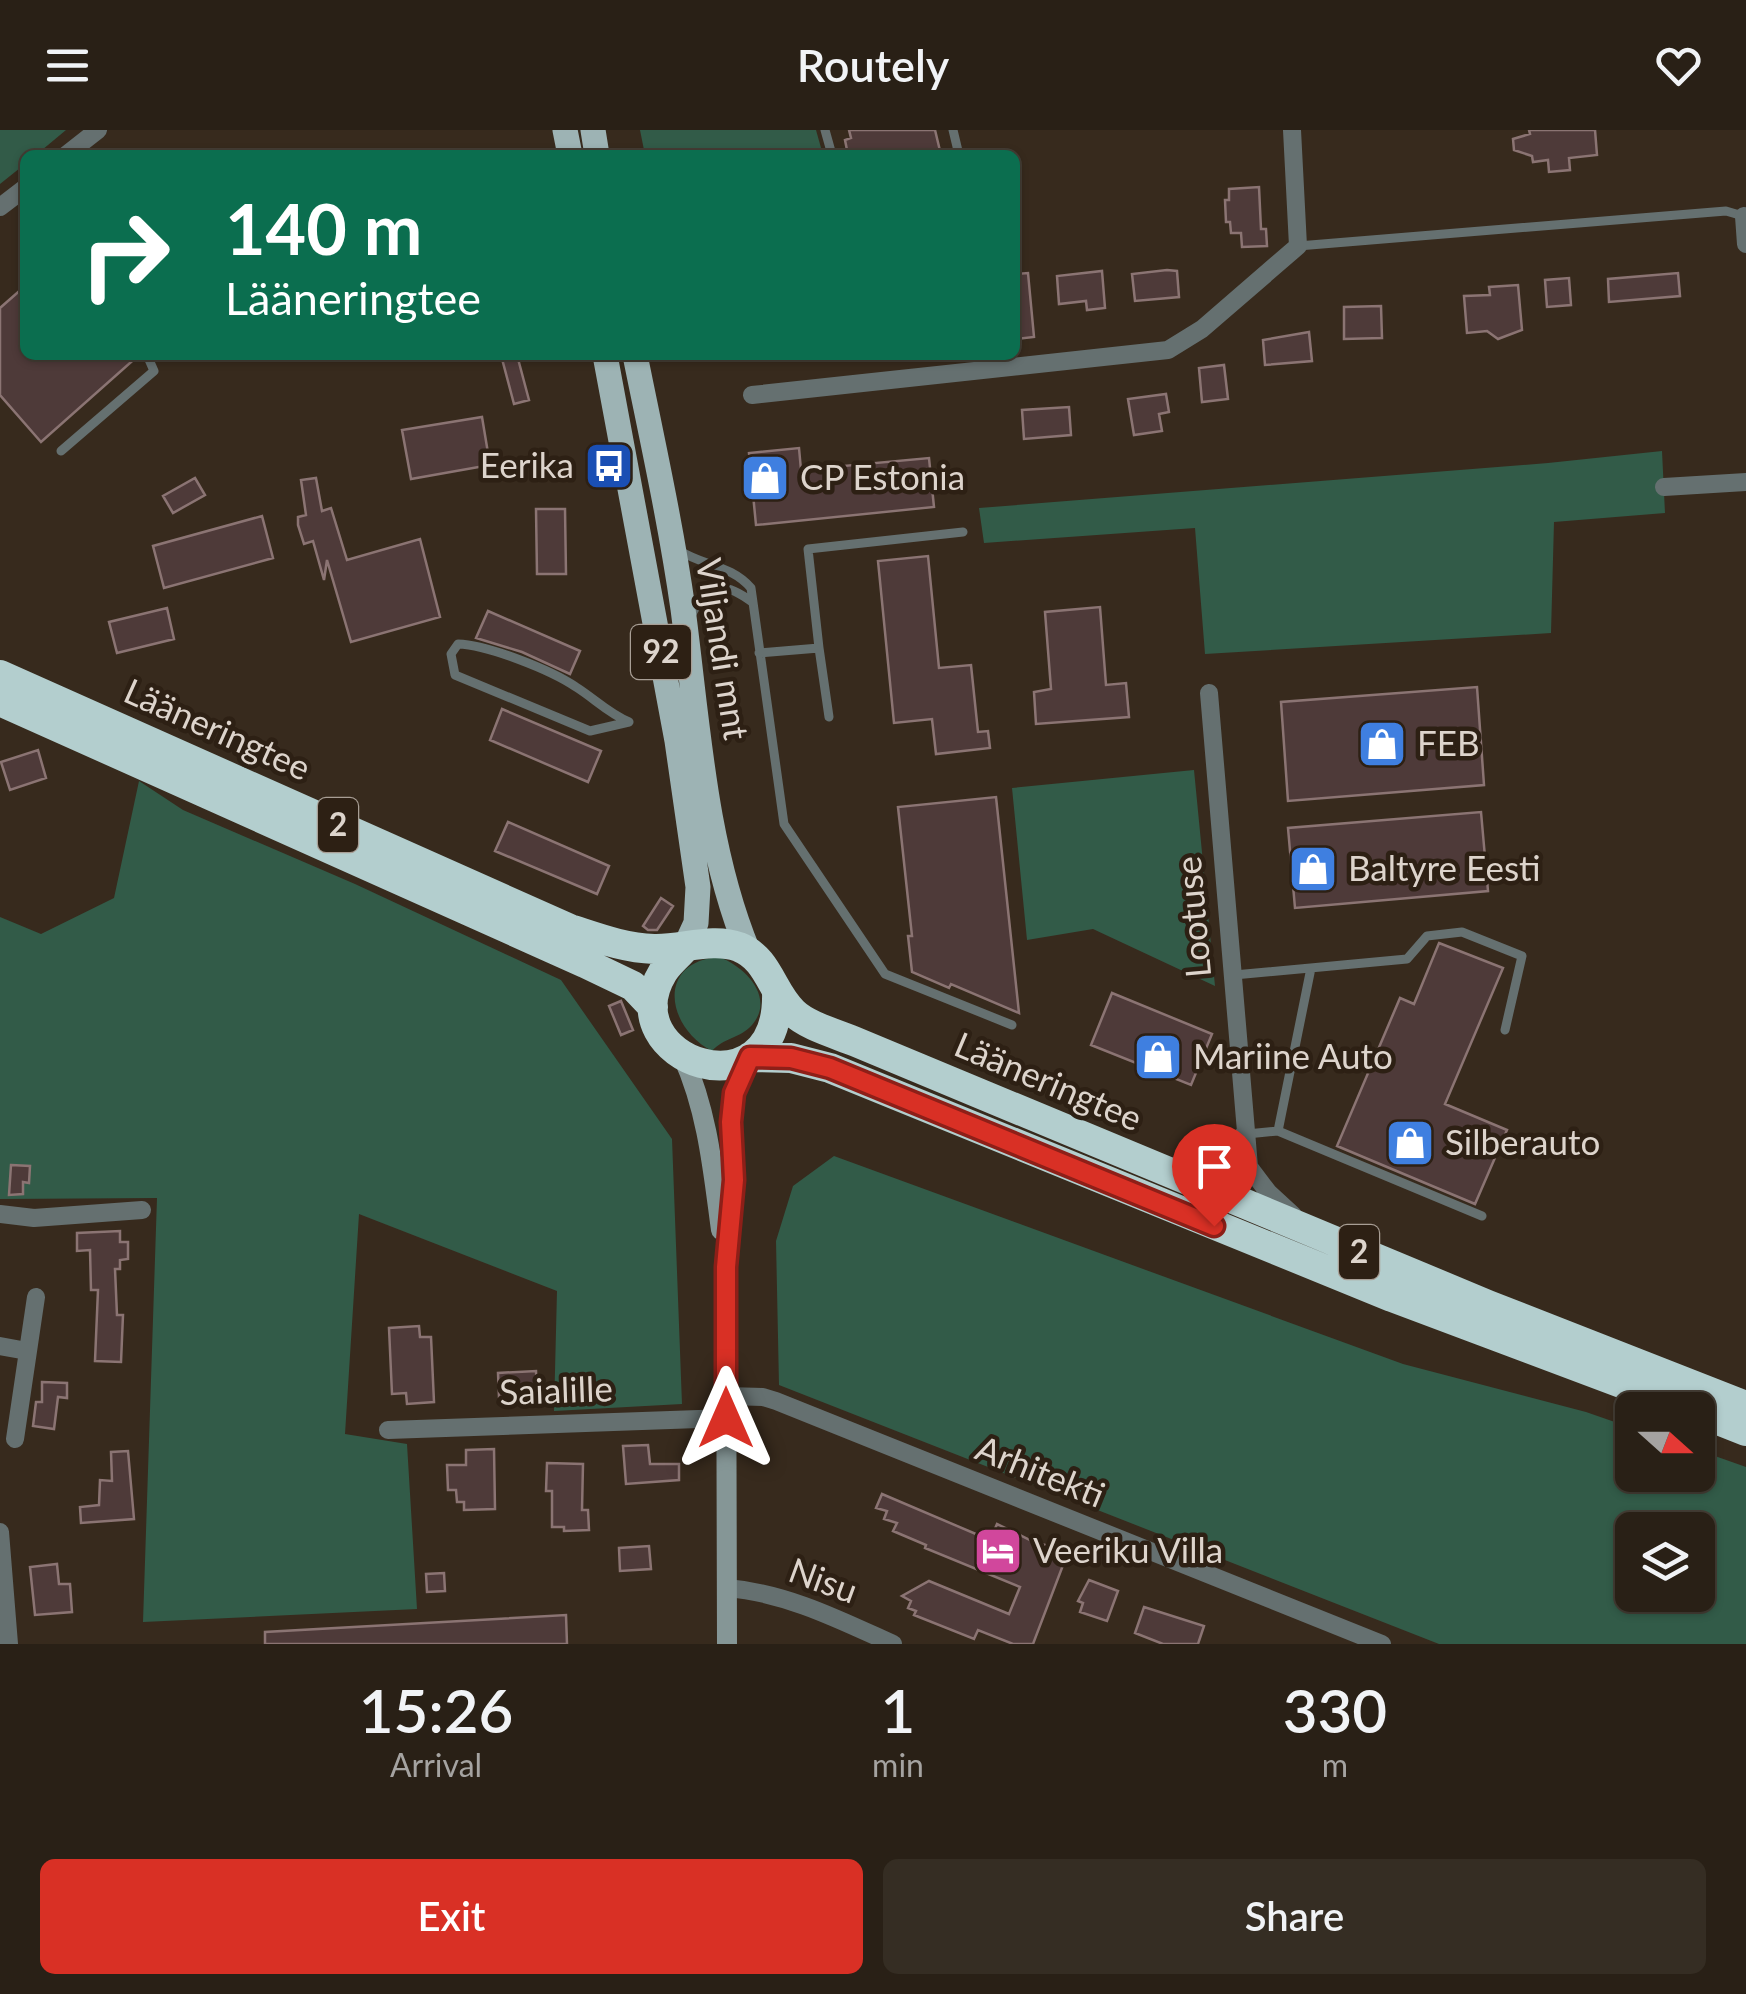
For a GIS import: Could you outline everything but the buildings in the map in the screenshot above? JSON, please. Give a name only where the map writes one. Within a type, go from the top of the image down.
[{"type":"highway","name":"Lääneringtee","points":[[0,675],[570,929],[616,944],[650,949],[724,943],[748,952],[770,975],[794,1014],[1230,1200],[1746,1406]]},
{"type":"highway","name":"Lääneringtee","points":[[0,701],[634,986],[653,1007],[661,1034],[682,1057],[699,1065],[732,1065],[750,1057],[791,1058],[830,1068],[1179,1212],[1646,1392]]},
{"type":"highway","points":[[653,1007],[664,970],[684,949]]},
{"type":"highway","points":[[750,1057],[772,1031],[778,1014],[777,992]]},
{"type":"highway","name":"Lääneringtee","points":[[1715,1419],[1746,1431]]},
{"type":"main road","name":"Viljandi mnt","points":[[606,360],[677,741],[698,887],[696,923],[684,949]]},
{"type":"main road","name":"Viljandi mnt","points":[[635,360],[685,628],[713,828],[730,906],[748,952]]},
{"type":"street","points":[[72,150],[98,130]]},
{"type":"street","points":[[752,396],[1168,350],[1202,329],[1298,246],[1292,130]]},
{"type":"street","points":[[0,207],[20,192]]},
{"type":"street","points":[[1745,215],[1746,244]]},
{"type":"street","points":[[1664,486],[1746,482]]},
{"type":"street","name":"Lootuse","points":[[1209,694],[1249,1167]]},
{"type":"street","points":[[682,1057],[698,1091],[708,1132],[726,1267]]},
{"type":"street","points":[[727,1644],[726,1267],[734,1180],[731,1122],[734,1093],[750,1057]]},
{"type":"street","points":[[1168,1173],[1187,1174],[1204,1168],[1224,1155],[1244,1134]]},
{"type":"street","points":[[1179,1212],[1210,1208],[1230,1200],[1243,1184],[1249,1167]]},
{"type":"street","points":[[1249,1167],[1268,1192],[1316,1234]]},
{"type":"street","points":[[0,1214],[34,1218],[142,1210]]},
{"type":"street","points":[[15,1439],[36,1298]]},
{"type":"street","points":[[0,1346],[26,1351]]},
{"type":"street","name":"Arhitekti","points":[[726,1407],[763,1397],[776,1401],[1382,1644]]},
{"type":"street","name":"Saialille","points":[[388,1430],[726,1407]]},
{"type":"street","points":[[1,1533],[9,1644]]},
{"type":"street","name":"Nisu","points":[[728,1588],[810,1606],[894,1644]]},
{"type":"lane","points":[[1298,246],[1726,212],[1745,215]]},
{"type":"lane","points":[[61,451],[154,371],[149,360]]},
{"type":"lane","points":[[830,717],[808,550],[963,532]]},
{"type":"lane","points":[[670,543],[686,555],[740,575],[751,588],[784,824],[885,974],[1012,1025]]},
{"type":"lane","points":[[685,628],[701,595],[718,588],[732,588],[752,602]]},
{"type":"lane","points":[[458,644],[480,645],[575,686],[607,712],[628,722],[590,730],[454,675],[450,654],[458,644]]},
{"type":"lane","points":[[759,653],[819,648]]},
{"type":"lane","points":[[1231,975],[1407,959],[1427,936],[1462,932],[1522,956],[1505,1030]]},
{"type":"lane","points":[[1278,1131],[1310,968]]},
{"type":"lane","points":[[1244,1134],[1278,1131],[1482,1216]]},
{"type":"green space","points":[[0,130],[66,130],[42,150],[20,150],[20,168],[0,184]]},
{"type":"green space","points":[[640,130],[816,130],[822,150],[644,150]]},
{"type":"green space","points":[[1662,451],[1665,513],[1554,522],[1551,633],[1205,654],[1195,528],[984,543],[979,508],[1548,463]]},
{"type":"green space","points":[[1194,770],[1215,986],[1093,929],[1027,940],[1012,788]]},
{"type":"green space","points":[[139,781],[183,810],[355,884],[561,980],[672,1139],[682,1404],[554,1411],[557,1291],[359,1214],[345,1434],[407,1444],[417,1609],[143,1622],[157,1198],[0,1199],[0,917],[41,934],[114,898]]},
{"type":"green space","points":[[719,957],[747,975],[759,994],[760,1004],[748,1029],[712,1051],[685,1027],[675,997],[677,983],[685,971],[698,962]]},
{"type":"green space","points":[[834,1156],[1403,1364],[1615,1422],[1615,1492],[1715,1492],[1715,1456],[1746,1467],[1746,1644],[1439,1644],[779,1385],[776,1241],[793,1186]]},
{"type":"place","name":"Eerika","points":[[609,466]]},
{"type":"place","name":"CP Estonia","points":[[765,478]]},
{"type":"place","name":"FEB","points":[[1382,744]]},
{"type":"place","name":"Baltyre Eesti","points":[[1313,869]]},
{"type":"place","name":"Mariine Auto","points":[[1158,1057]]},
{"type":"place","name":"Silberauto","points":[[1410,1143]]},
{"type":"place","name":"Veeriku Villa","points":[[998,1551]]},
{"type":"route","points":[[726,1418],[726,1267],[734,1180],[731,1122],[734,1093],[750,1057],[791,1058],[830,1068],[1214,1226]]}]
